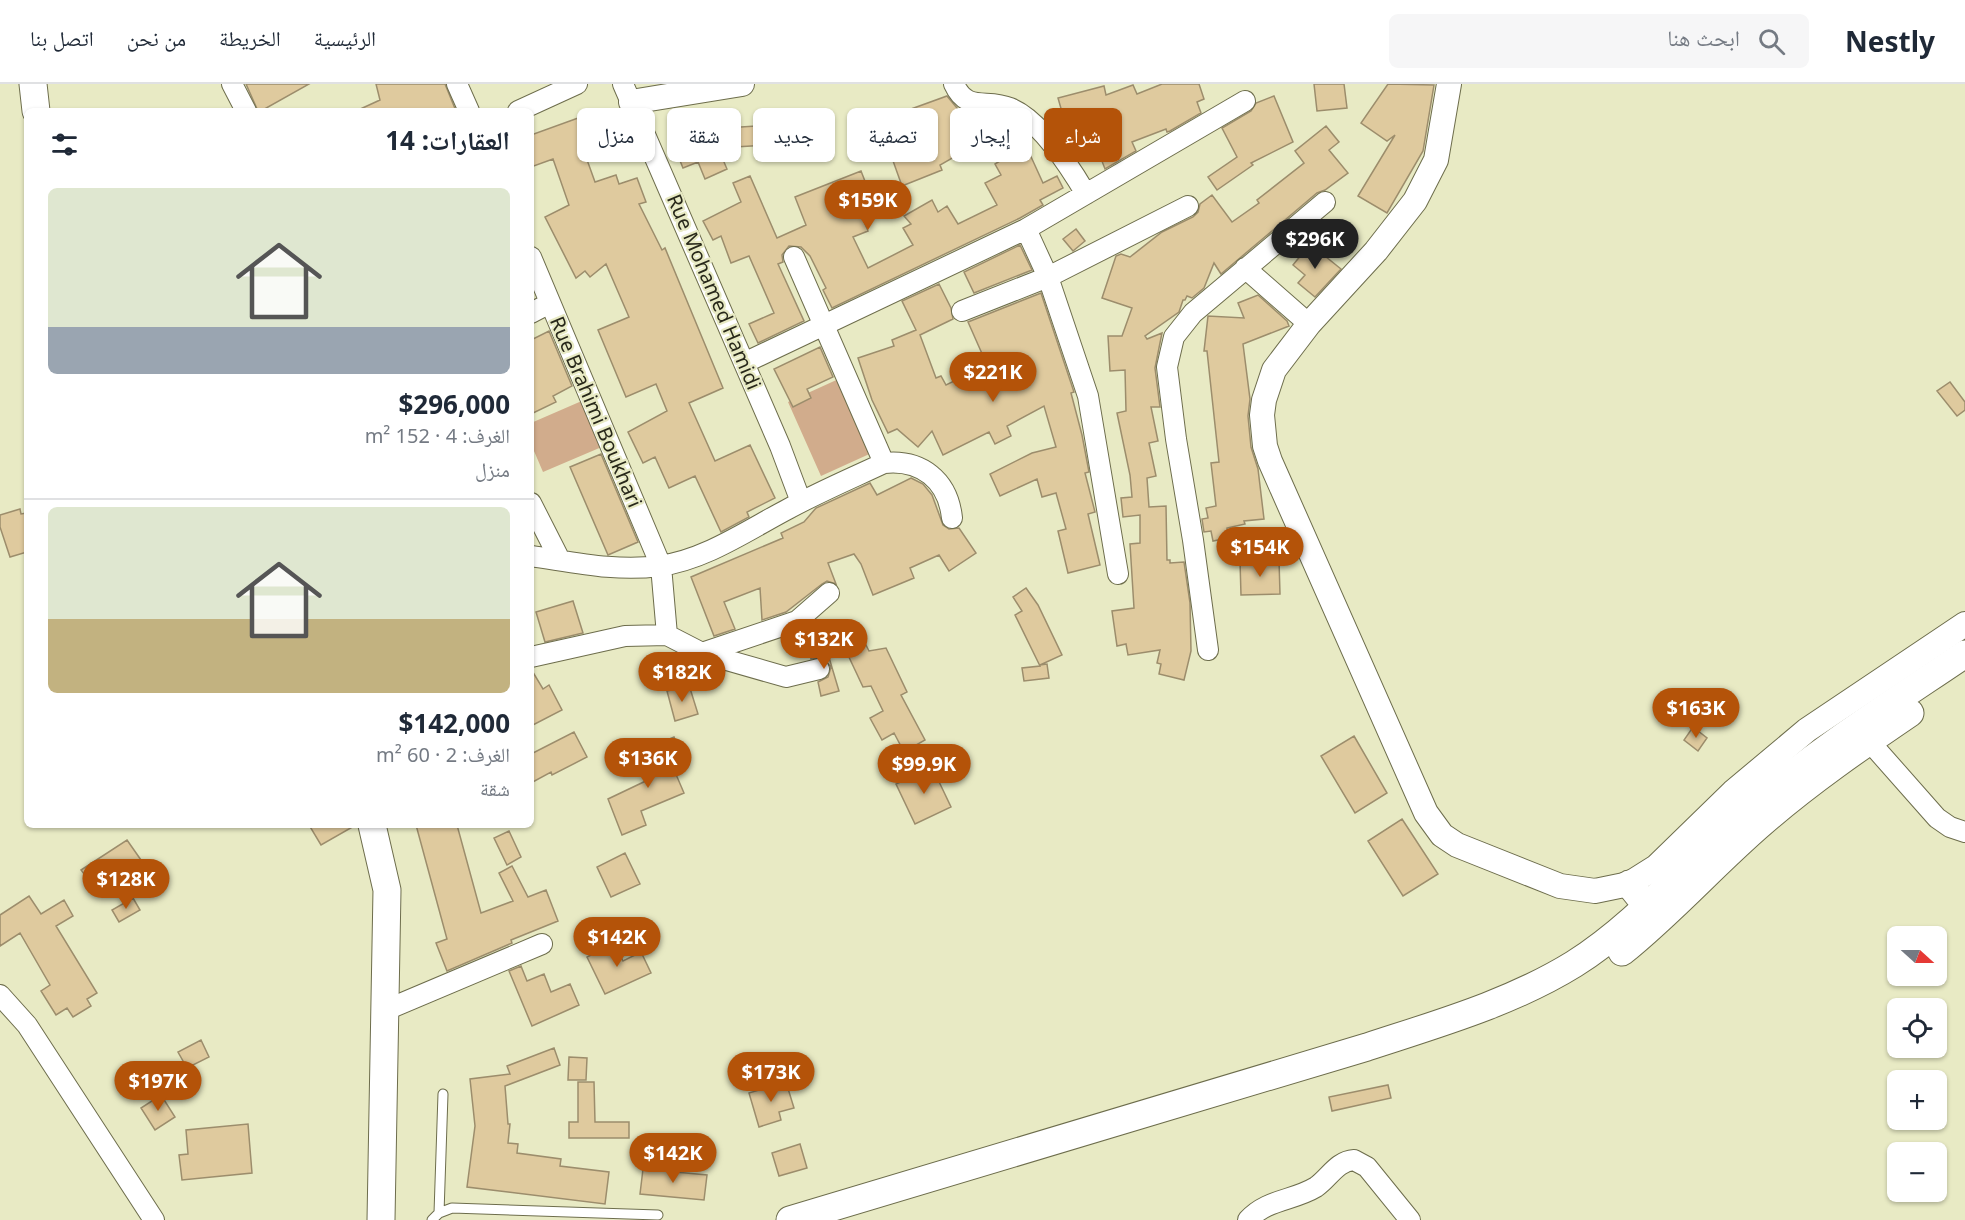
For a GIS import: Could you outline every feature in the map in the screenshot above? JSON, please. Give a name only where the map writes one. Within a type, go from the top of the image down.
[{"type":"main road","points":[[33,84],[36,108]]},
{"type":"main road","points":[[852,1220],[1356,1068],[1443,1038],[1548,996],[1617,955],[1714,840],[1784,780],[1857,726],[1965,654]]},
{"type":"main road","points":[[790,1220],[1367,1047],[1455,1018],[1534,986],[1653,914],[1762,822],[1869,741],[1965,675]]},
{"type":"main road","points":[[373,828],[387,890],[381,1220]]},
{"type":"main road","points":[[1629,884],[1653,914]]},
{"type":"street","points":[[232,84],[244,108]]},
{"type":"street","points":[[457,84],[469,108]]},
{"type":"street","points":[[525,108],[577,84]]},
{"type":"street","points":[[627,93],[742,84]]},
{"type":"street","points":[[954,84],[960,96],[968,102],[1004,106],[1021,113],[1062,155],[1086,194]]},
{"type":"street","points":[[1449,84],[1436,160],[1415,201],[1376,251],[1309,324],[1283,357],[1268,384],[1262,415],[1265,446],[1430,821],[1442,835],[1457,845],[1560,886],[1595,891],[1629,884],[1656,867],[1733,792],[1807,730],[1965,624]]},
{"type":"street","name":"Rue Mohamed Hamidi","points":[[627,93],[780,446],[801,502]]},
{"type":"street","points":[[744,363],[1026,229],[1245,102]]},
{"type":"street","points":[[1208,650],[1167,366],[1174,337],[1182,324],[1325,202]]},
{"type":"street","points":[[962,311],[1048,277],[1188,206]]},
{"type":"street","points":[[1026,229],[1048,277],[1088,396],[1118,574]]},
{"type":"street","points":[[794,257],[884,463]]},
{"type":"street","name":"Rue Brahimi Boukhari","points":[[534,264],[661,566],[667,635]]},
{"type":"street","points":[[1245,268],[1309,324]]},
{"type":"street","points":[[534,311],[550,303]]},
{"type":"street","points":[[534,556],[621,568],[661,566],[701,554],[801,502],[884,463],[906,463],[916,466],[935,478],[948,496],[952,518]]},
{"type":"street","points":[[534,509],[560,560]]},
{"type":"street","points":[[702,653],[797,621],[829,593]]},
{"type":"street","points":[[534,656],[625,636],[667,635],[702,653],[786,677],[819,669]]},
{"type":"street","points":[[1869,741],[1937,818],[1950,827],[1965,832]]},
{"type":"street","points":[[386,1010],[542,944]]},
{"type":"street","points":[[0,995],[27,1025],[154,1220]]},
{"type":"street","points":[[1248,1220],[1268,1204],[1315,1188],[1341,1164],[1354,1160],[1367,1167],[1410,1220]]},
{"type":"lane","points":[[443,1095],[435,1216],[457,1208],[658,1215]]},
{"type":"shaded area","points":[[843,377],[876,451],[821,476],[788,402]]},
{"type":"shaded area","points":[[584,400],[604,446],[543,472],[534,451],[534,422]]},
{"type":"building","points":[[246,84],[309,84],[266,108],[257,108]]},
{"type":"building","points":[[376,84],[445,84],[455,108],[363,108],[380,100]]},
{"type":"building","points":[[1162,84],[1199,84],[1204,99],[1197,102],[1201,113],[1170,131],[1167,132],[1166,129],[1132,142],[1136,151],[1122,159],[1122,108],[1061,108],[1058,98],[1104,86],[1106,95],[1133,85],[1137,94]]},
{"type":"building","points":[[1314,84],[1344,84],[1347,108],[1317,111]]},
{"type":"building","points":[[1388,84],[1434,85],[1423,151],[1387,213],[1358,196],[1395,135],[1387,141],[1361,123]]},
{"type":"building","points":[[947,96],[957,108],[950,108],[950,159],[940,165],[942,170],[902,186],[893,162],[938,162],[938,108],[914,108]]},
{"type":"building","points":[[1274,96],[1293,142],[1251,163],[1253,165],[1217,190],[1208,177],[1237,157],[1222,128],[1251,111],[1256,103]]},
{"type":"building","points":[[577,118],[577,162],[588,162],[595,182],[616,175],[619,184],[637,178],[646,202],[639,204],[662,250],[665,248],[723,388],[689,403],[715,461],[750,445],[775,498],[747,512],[749,517],[721,532],[695,476],[669,488],[655,457],[643,463],[628,432],[667,411],[656,384],[626,397],[598,330],[629,317],[606,264],[590,277],[585,271],[576,278],[545,217],[569,205],[553,159],[534,166],[534,134]]},
{"type":"building","points":[[753,126],[753,146],[741,147],[741,127]]},
{"type":"building","points":[[1326,126],[1339,142],[1329,150],[1348,173],[1325,190],[1317,193],[1221,274],[1214,263],[1204,288],[1192,298],[1187,296],[1179,312],[1145,336],[1147,339],[1162,333],[1155,368],[1160,407],[1151,407],[1158,441],[1149,443],[1156,476],[1147,478],[1149,507],[1166,506],[1167,560],[1170,560],[1170,563],[1184,562],[1190,603],[1191,651],[1184,680],[1159,674],[1161,664],[1157,663],[1160,650],[1128,655],[1126,644],[1117,646],[1112,611],[1134,608],[1130,544],[1140,543],[1140,515],[1123,517],[1121,498],[1132,497],[1130,475],[1117,413],[1126,411],[1125,370],[1110,371],[1108,336],[1122,336],[1132,308],[1102,298],[1116,256],[1121,254],[1130,257],[1162,232],[1193,217],[1198,212],[1200,204],[1212,195],[1232,222],[1259,203],[1257,200],[1304,163],[1295,151]]},
{"type":"building","points":[[1032,159],[1043,183],[1057,176],[1063,188],[1040,200],[1043,205],[1020,218],[832,308],[823,290],[826,288],[810,256],[801,247],[789,246],[782,255],[783,262],[778,264],[804,321],[758,343],[749,324],[774,313],[749,256],[731,263],[721,236],[713,240],[703,221],[741,202],[733,183],[750,176],[777,238],[806,225],[795,197],[861,171],[870,194],[855,200],[868,231],[853,237],[868,268],[913,245],[903,228],[911,224],[904,216],[932,200],[938,212],[947,206],[958,224],[997,205],[985,183],[1001,175],[995,164],[998,162],[1032,162]]},
{"type":"building","points":[[681,162],[698,162],[683,168]]},
{"type":"building","points":[[698,162],[724,162],[727,169],[705,179]]},
{"type":"building","points":[[1102,162],[1117,162],[1105,169]]},
{"type":"building","points":[[1076,229],[1085,241],[1073,251],[1063,239]]},
{"type":"building","points":[[1310,244],[1341,269],[1315,297],[1298,283],[1305,275],[1293,265]]},
{"type":"building","points":[[1020,245],[1032,270],[974,293],[964,272]]},
{"type":"building","points":[[939,284],[951,308],[953,319],[920,335],[936,378],[941,376],[946,385],[987,365],[968,322],[1041,293],[1074,392],[1071,393],[1089,472],[1085,473],[1095,512],[1088,514],[1100,565],[1068,573],[1058,531],[1066,529],[1056,493],[1042,497],[1037,479],[1000,496],[990,474],[1032,453],[1056,447],[1044,406],[1007,426],[1011,436],[995,444],[989,432],[943,455],[932,431],[918,447],[897,429],[888,433],[872,400],[858,358],[894,346],[892,340],[916,330],[902,301]]},
{"type":"building","points":[[1258,295],[1287,321],[1289,326],[1243,344],[1250,399],[1248,416],[1251,447],[1258,469],[1264,519],[1244,521],[1245,524],[1227,528],[1228,538],[1213,541],[1211,531],[1204,532],[1202,519],[1208,518],[1206,508],[1216,506],[1211,463],[1219,462],[1207,351],[1204,351],[1208,316],[1244,318],[1238,303]]},
{"type":"building","points":[[549,331],[572,386],[553,396],[556,402],[534,413],[534,338]]},
{"type":"building","points":[[820,347],[833,377],[807,389],[811,398],[793,407],[774,369]]},
{"type":"building","points":[[1950,382],[1965,402],[1965,410],[1957,416],[1937,391]]},
{"type":"building","points":[[601,454],[638,542],[608,555],[570,467]]},
{"type":"building","points":[[911,478],[923,484],[932,495],[943,525],[949,529],[959,528],[976,553],[949,571],[939,555],[910,568],[914,578],[873,595],[861,564],[854,554],[828,563],[836,584],[827,581],[786,612],[762,620],[760,588],[724,602],[735,629],[714,636],[691,577],[783,538],[781,533],[804,522],[816,508],[870,483],[877,495]]},
{"type":"building","points":[[20,509],[21,514],[24,514],[24,553],[10,557],[0,527],[0,515]]},
{"type":"building","points":[[1279,560],[1280,594],[1241,595],[1240,561]]},
{"type":"building","points":[[1026,588],[1038,605],[1062,655],[1040,665],[1047,664],[1049,678],[1024,681],[1022,668],[1040,666],[1015,615],[1022,611],[1013,597]]},
{"type":"building","points":[[573,601],[583,633],[545,642],[536,612]]},
{"type":"building","points":[[861,635],[869,651],[886,648],[907,692],[901,695],[925,740],[904,752],[894,733],[882,740],[870,718],[883,711],[871,686],[863,687],[840,638]]},
{"type":"building","points":[[825,644],[839,691],[821,696],[818,682],[828,677],[831,667],[823,658],[811,659],[809,645]]},
{"type":"building","points":[[534,674],[543,689],[549,685],[562,710],[534,724]]},
{"type":"building","points":[[689,685],[698,714],[675,721],[667,691]]},
{"type":"building","points":[[1693,727],[1707,738],[1698,751],[1684,740]]},
{"type":"building","points":[[574,732],[587,757],[534,781],[534,752]]},
{"type":"building","points":[[1354,736],[1387,793],[1355,813],[1321,756]]},
{"type":"building","points":[[674,737],[680,753],[669,758],[684,793],[641,811],[646,825],[622,835],[608,799],[652,778],[649,770],[654,768],[646,749]]},
{"type":"building","points":[[932,767],[951,807],[915,824],[896,784]]},
{"type":"building","points":[[1402,819],[1438,874],[1403,896],[1368,841]]},
{"type":"building","points":[[311,828],[351,828],[321,845]]},
{"type":"building","points":[[417,828],[458,828],[481,913],[513,901],[499,873],[512,866],[528,897],[546,890],[558,921],[511,940],[512,943],[447,971],[436,943],[447,939]]},
{"type":"building","points":[[509,831],[521,857],[507,865],[494,838]]},
{"type":"building","points":[[127,840],[148,870],[150,868],[159,881],[137,896],[119,869],[95,888],[81,870]]},
{"type":"building","points":[[625,853],[640,884],[611,897],[597,867]]},
{"type":"building","points":[[29,896],[41,914],[64,900],[73,916],[56,926],[97,993],[87,999],[91,1006],[73,1017],[67,1008],[56,1015],[41,991],[50,985],[20,933],[0,946],[0,915]]},
{"type":"building","points":[[133,898],[140,910],[119,922],[112,910]]},
{"type":"building","points":[[614,943],[623,961],[641,952],[651,973],[605,994],[587,957]]},
{"type":"building","points":[[521,966],[527,981],[544,974],[551,992],[570,984],[579,1005],[532,1026],[509,971]]},
{"type":"building","points":[[201,1040],[209,1057],[187,1068],[178,1052]]},
{"type":"building","points":[[554,1048],[560,1065],[505,1086],[508,1124],[510,1124],[508,1143],[518,1144],[517,1153],[561,1159],[560,1166],[609,1172],[605,1204],[467,1187],[475,1126],[470,1079],[510,1074],[507,1066]]},
{"type":"building","points":[[569,1057],[587,1058],[586,1080],[568,1080]]},
{"type":"building","points":[[578,1082],[594,1082],[595,1122],[629,1122],[629,1138],[569,1138],[569,1122],[578,1122]]},
{"type":"building","points":[[786,1082],[794,1108],[779,1112],[781,1120],[759,1127],[749,1093]]},
{"type":"building","points":[[1388,1085],[1391,1098],[1332,1111],[1329,1097]]},
{"type":"building","points":[[161,1095],[175,1117],[155,1130],[141,1108]]},
{"type":"building","points":[[248,1124],[252,1173],[182,1180],[179,1155],[188,1154],[186,1130]]},
{"type":"building","points":[[800,1144],[807,1168],[779,1176],[772,1153]]},
{"type":"building","points":[[643,1169],[707,1175],[704,1200],[640,1194]]}]
